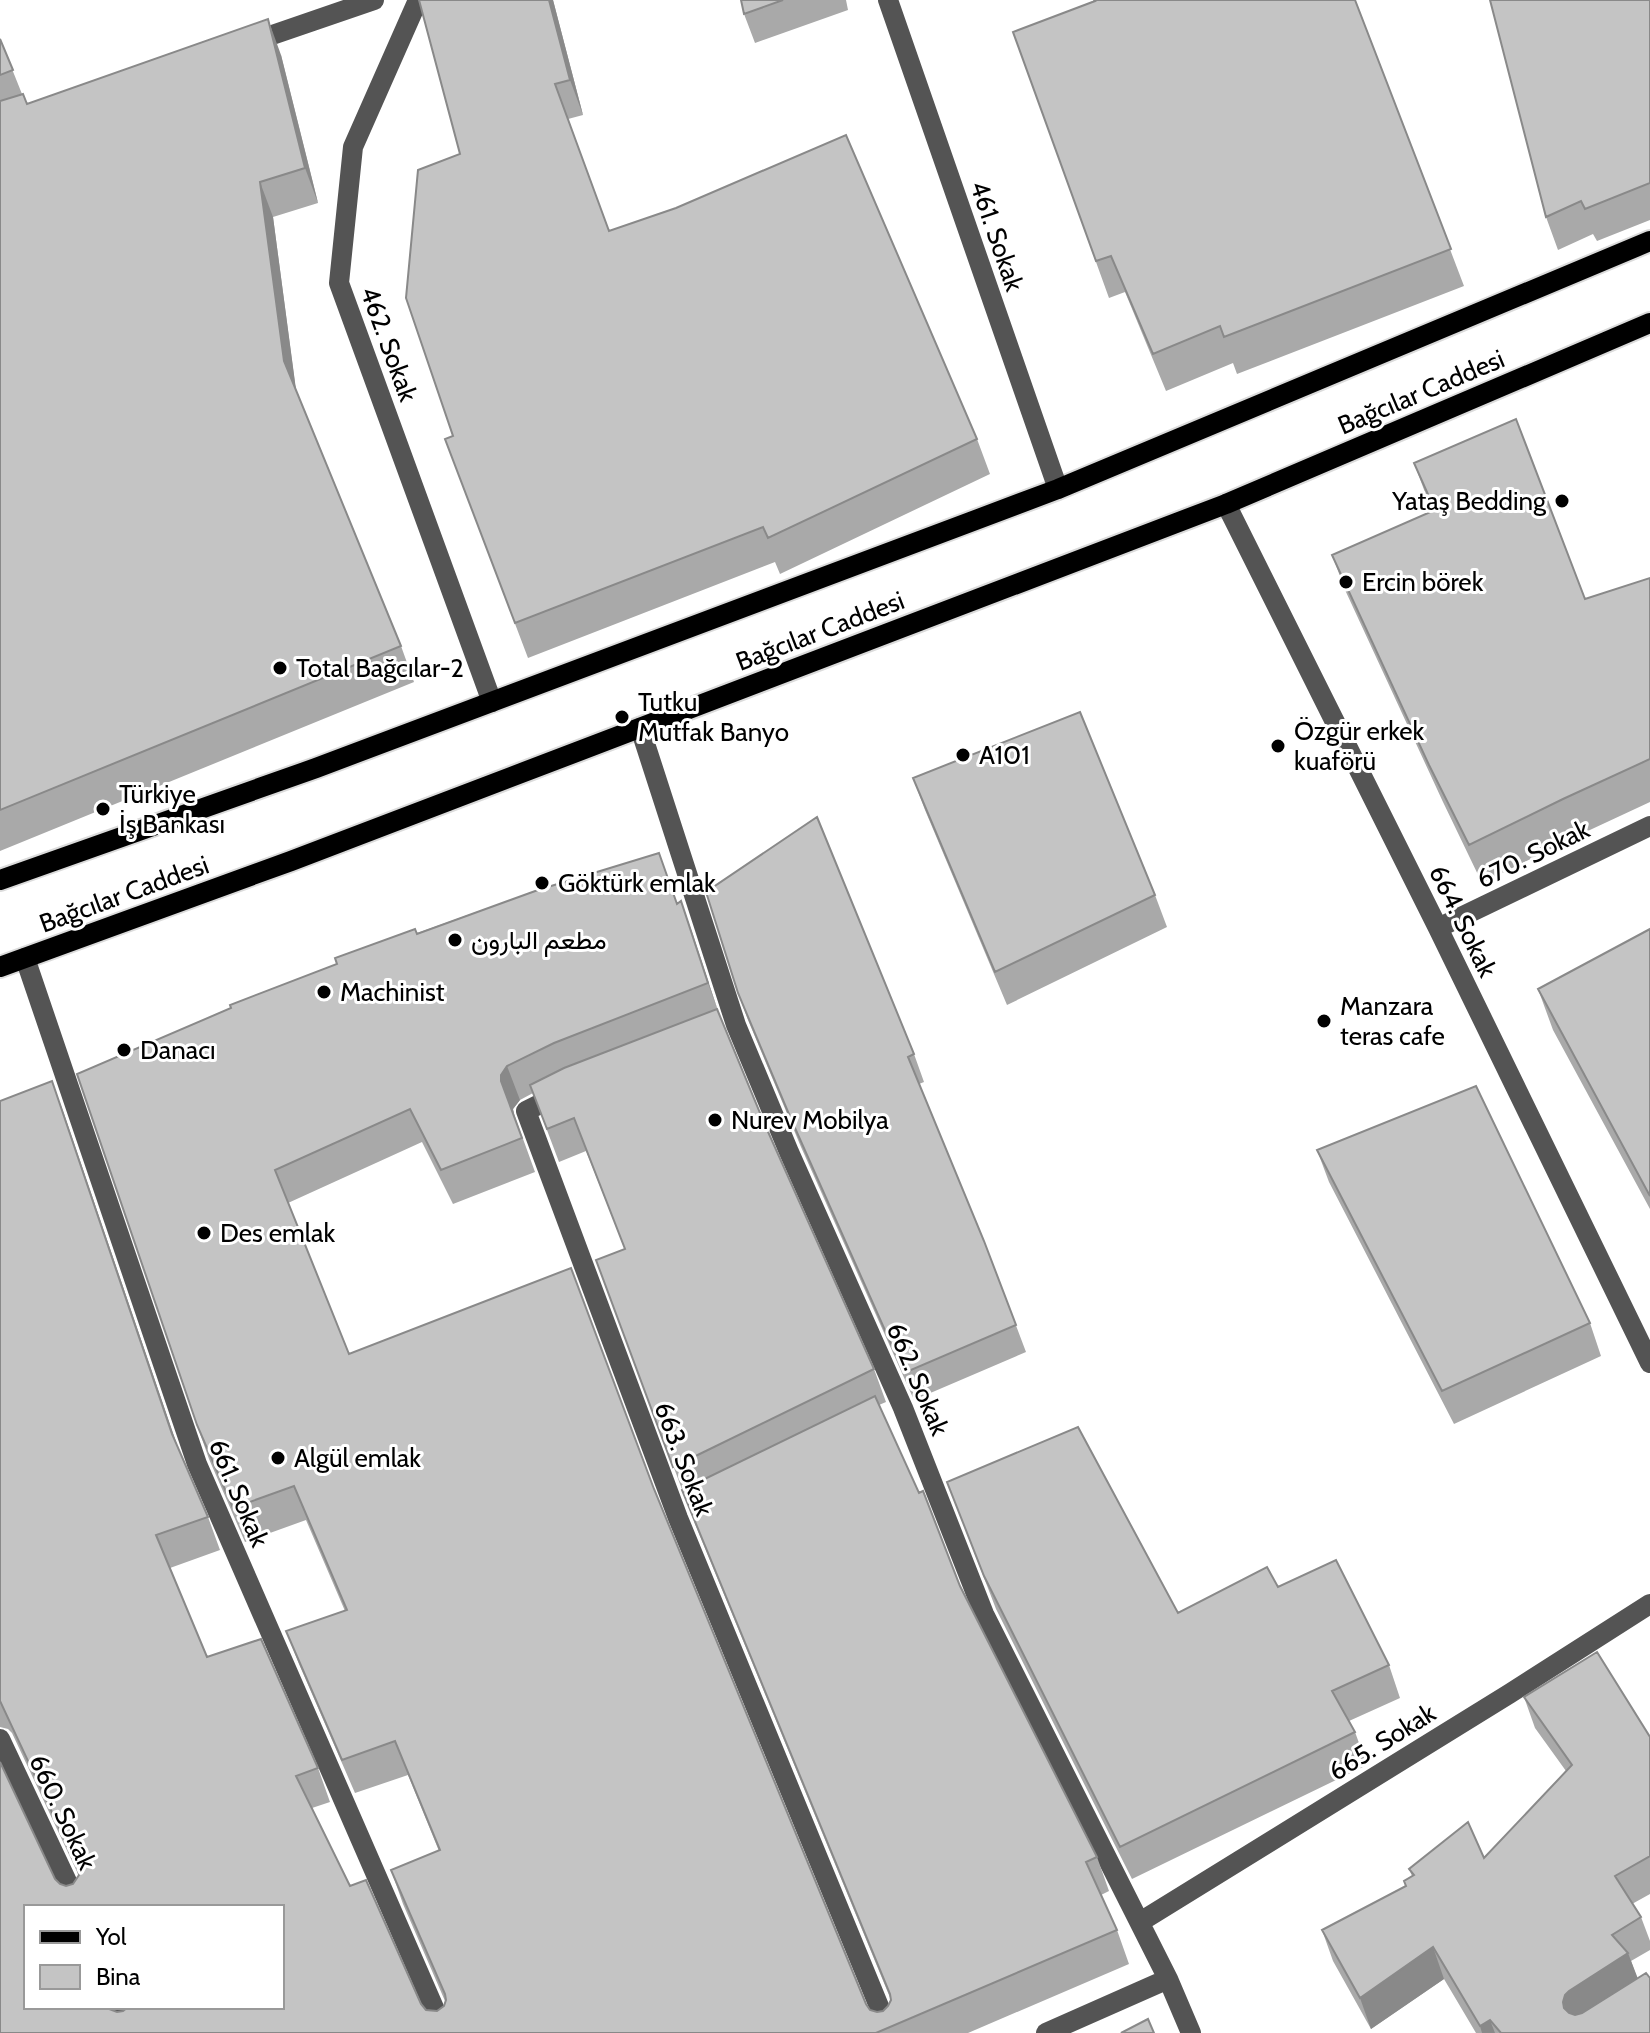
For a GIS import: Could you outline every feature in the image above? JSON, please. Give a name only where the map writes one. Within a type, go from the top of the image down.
[{"type":"main road","name":"Bağcılar Caddesi","points":[[0,880],[316,768],[1058,489],[1650,241]]},
{"type":"main road","name":"Bağcılar Caddesi","points":[[0,967],[291,861],[1226,504],[1650,323]]},
{"type":"street","points":[[224,51],[374,0]]},
{"type":"street","name":"462. Sokak","points":[[418,0],[353,147],[339,283],[492,702]]},
{"type":"street","name":"461. Sokak","points":[[888,0],[1058,489]]},
{"type":"street","name":"664. Sokak","points":[[1226,504],[1438,928],[1650,1363]]},
{"type":"street","name":"662. Sokak","points":[[640,728],[729,1027],[789,1152],[984,1614],[1140,1922],[1191,2033]]},
{"type":"street","name":"670. Sokak","points":[[1438,928],[1650,826]]},
{"type":"street","name":"661. Sokak","points":[[25,958],[197,1464],[445,2033]]},
{"type":"street","name":"663. Sokak","points":[[584,1083],[526,1111],[890,2033]]},
{"type":"street","name":"665. Sokak","points":[[1140,1922],[1650,1604]]},
{"type":"street","name":"660. Sokak","points":[[0,1739],[78,1905]]},
{"type":"street","points":[[1046,2033],[1168,1979]]},
{"type":"street","points":[[120,2009],[130,2033]]},
{"type":"building","points":[[419,0],[549,0],[570,80],[555,84],[609,231],[676,208],[846,135],[977,439],[768,538],[763,527],[515,623],[445,439],[453,436],[406,298],[418,170],[460,154]]},
{"type":"building","points":[[741,0],[783,0],[744,14]]},
{"type":"building","points":[[1094,0],[1355,0],[1451,249],[1224,337],[1220,326],[1153,354],[1111,256],[1096,261],[1013,32]]},
{"type":"building","points":[[1490,0],[1650,0],[1650,183],[1585,209],[1581,201],[1546,217]]},
{"type":"building","points":[[268,19],[305,168],[260,182],[284,361],[401,646],[0,810],[0,101],[23,94],[27,104]]},
{"type":"building","points":[[0,39],[13,70],[0,75]]},
{"type":"building","points":[[1516,419],[1585,599],[1650,578],[1650,759],[1469,845],[1332,555],[1435,510],[1414,463]]},
{"type":"building","points":[[1080,712],[1155,895],[995,972],[913,778]]},
{"type":"building","points":[[817,817],[914,1054],[908,1057],[1016,1325],[904,1373],[738,993],[706,892]]},
{"type":"building","points":[[659,853],[677,904],[681,901],[708,983],[554,1043],[507,1066],[501,1081],[522,1138],[441,1170],[410,1109],[275,1170],[349,1354],[571,1268],[654,1489],[866,2004],[870,2010],[877,2012],[888,2006],[890,1994],[682,1490],[875,1396],[919,1493],[923,1491],[960,1586],[1097,1857],[1086,1862],[1117,1930],[876,2033],[0,2033],[0,1762],[55,1879],[66,1886],[73,1884],[79,1875],[0,1701],[0,1101],[52,1081],[172,1434],[208,1517],[156,1535],[207,1657],[261,1639],[318,1768],[296,1776],[350,1886],[366,1880],[421,2004],[426,2010],[437,2011],[444,2006],[445,1994],[391,1870],[440,1850],[395,1741],[342,1760],[286,1631],[347,1610],[294,1486],[233,1508],[197,1425],[77,1074],[231,1008],[230,1005],[337,964],[335,958],[415,929],[417,934],[538,890]]},
{"type":"building","points":[[1650,929],[1650,1196],[1538,989]]},
{"type":"building","points":[[717,1009],[874,1369],[673,1467],[596,1260],[625,1249],[574,1118],[547,1129],[530,1085],[564,1068]]},
{"type":"building","points":[[1476,1086],[1590,1323],[1442,1391],[1317,1150]]},
{"type":"building","points":[[1078,1427],[1178,1613],[1267,1567],[1278,1587],[1336,1560],[1389,1665],[1332,1691],[1355,1732],[1120,1847],[984,1576],[947,1482]]},
{"type":"building","points":[[1597,1652],[1650,1737],[1650,1856],[1615,1876],[1641,1917],[1612,1935],[1628,1953],[1569,1991],[1563,2002],[1569,2013],[1582,2013],[1646,1973],[1650,1978],[1650,2033],[1501,2033],[1490,2020],[1480,2026],[1433,1947],[1360,1998],[1322,1930],[1406,1886],[1404,1881],[1414,1875],[1409,1869],[1468,1822],[1484,1858],[1572,1765],[1524,1697]]},
{"type":"building","points":[[1148,2019],[1154,2033],[1121,2033]]},
{"type":"place","name":"Yataş Bedding","points":[[1562,501]]},
{"type":"place","name":"Ercin börek","points":[[1346,582]]},
{"type":"place","name":"Total Bağcılar-2","points":[[280,668]]},
{"type":"place","name":"Tutku Mutfak Banyo","points":[[622,717]]},
{"type":"place","name":"Özgür erkek kuaförü","points":[[1278,746]]},
{"type":"place","name":"A101","points":[[963,755]]},
{"type":"place","name":"Türkiye İş Bankası","points":[[103,809]]},
{"type":"place","name":"Göktürk emlak","points":[[542,883]]},
{"type":"place","name":"مطعم البارون","points":[[455,940]]},
{"type":"place","name":"Machinist","points":[[324,992]]},
{"type":"place","name":"Manzara teras cafe","points":[[1324,1021]]},
{"type":"place","name":"Danacı","points":[[124,1050]]},
{"type":"place","name":"Nurev Mobilya","points":[[715,1120]]},
{"type":"place","name":"Des emlak","points":[[204,1233]]},
{"type":"place","name":"Algül emlak","points":[[278,1458]]}]
